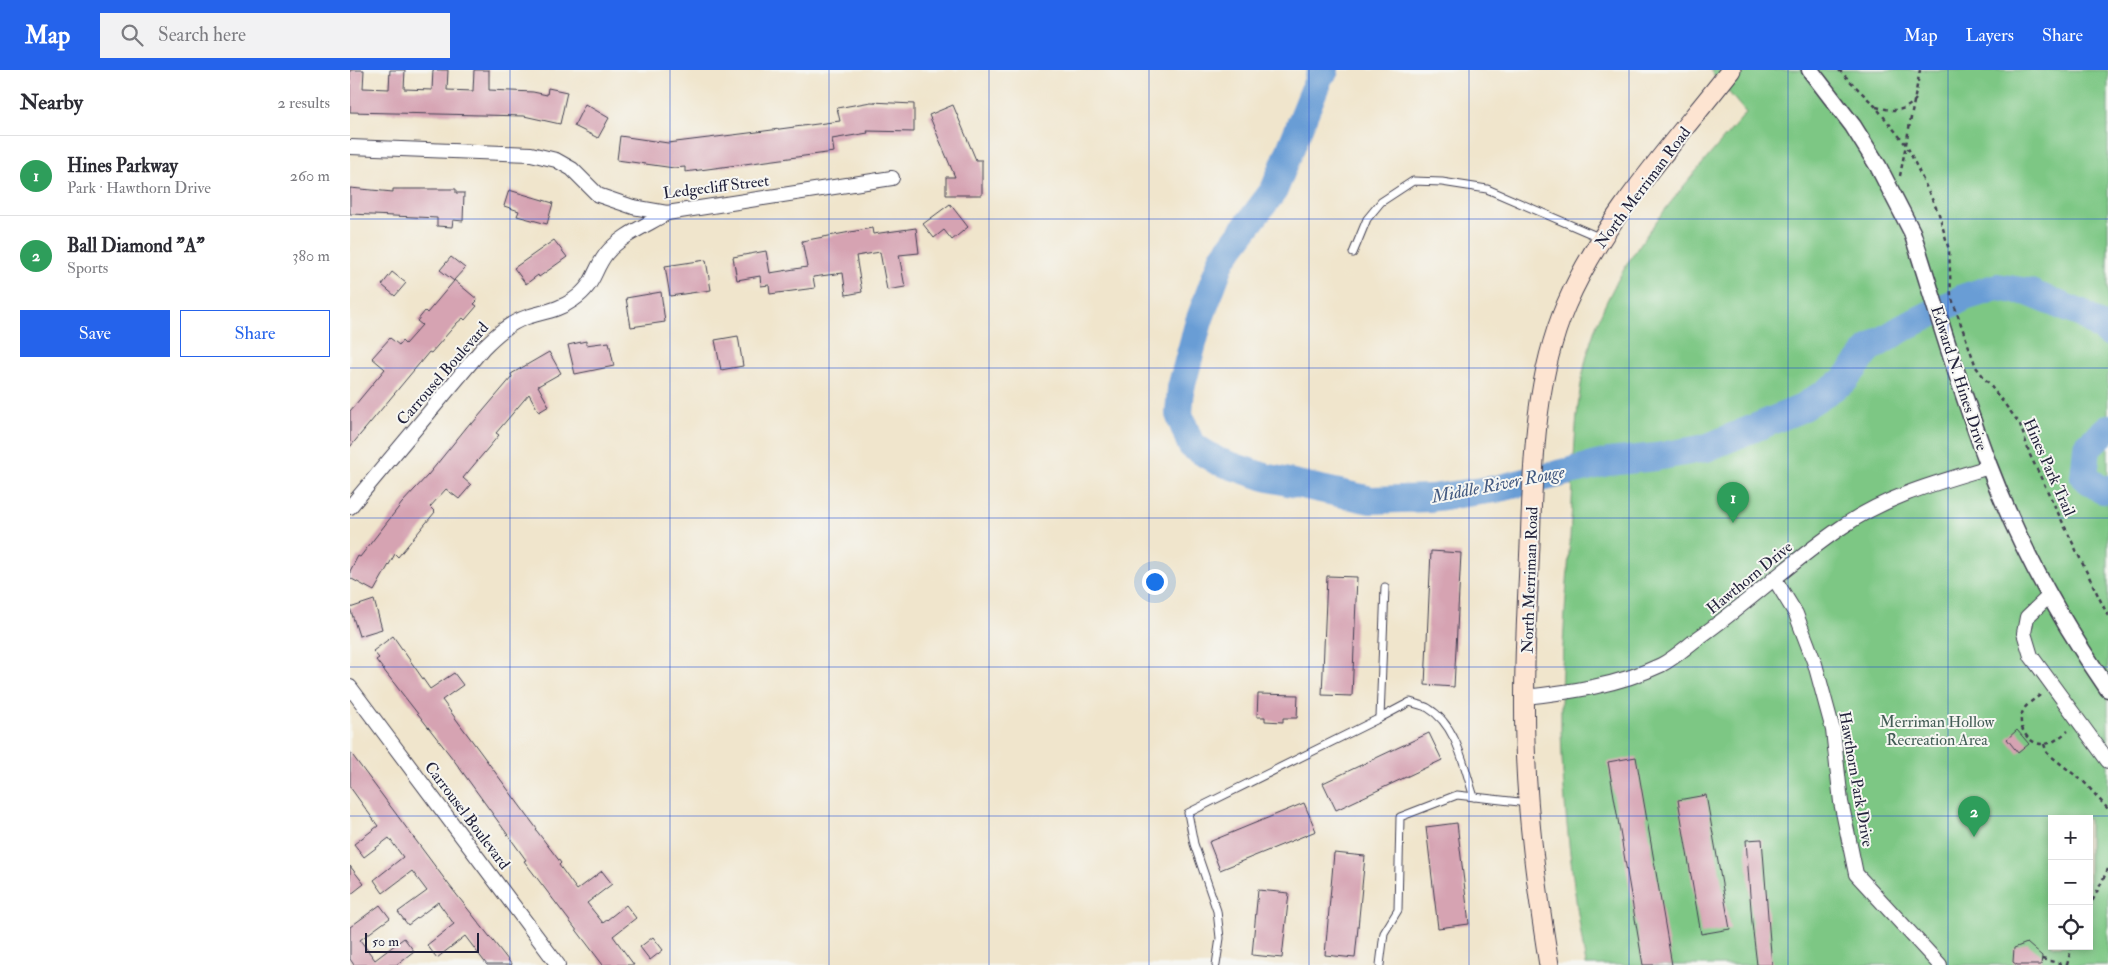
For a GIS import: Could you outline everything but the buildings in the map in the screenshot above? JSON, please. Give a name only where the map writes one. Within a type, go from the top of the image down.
[{"type":"main road","name":"North Merriman Road","points":[[1549,965],[1533,864],[1528,803],[1525,697],[1534,450],[1541,395],[1557,329],[1584,267],[1601,238],[1731,70]]},
{"type":"street","name":"Edward N. Hines Drive","points":[[1810,70],[1853,126],[1894,196],[1912,232],[1989,467],[2049,596],[2080,650],[2108,689]]},
{"type":"street","name":"Ledgecliff Street","points":[[350,147],[531,154],[547,157],[572,169],[598,195],[633,207],[667,213],[892,178]]},
{"type":"street","name":"Carrousel Boulevard","points":[[350,507],[483,348],[500,332],[526,318],[559,308],[574,299],[594,280],[606,254],[630,234],[667,213]]},
{"type":"street","name":"Hawthorn Drive","points":[[1525,697],[1599,686],[1662,664],[1717,625],[1774,578],[1844,525],[1898,497],[1989,467]]},
{"type":"street","name":"Hawthorn Park Drive","points":[[1774,578],[1796,614],[1820,683],[1833,730],[1841,802],[1856,874],[1940,965]]},
{"type":"street","points":[[2049,596],[2027,618],[2024,632],[2032,656],[2108,761]]},
{"type":"street","name":"Carrousel Boulevard","points":[[350,687],[558,965]]},
{"type":"lane","points":[[1353,253],[1367,219],[1381,202],[1413,181],[1442,182],[1487,189],[1601,238]]},
{"type":"lane","points":[[1380,718],[1385,587]]},
{"type":"lane","points":[[1216,965],[1220,938],[1217,911],[1194,844],[1188,813],[1410,702],[1428,707],[1444,721],[1453,735],[1474,797]]},
{"type":"lane","points":[[1380,965],[1384,933],[1398,910],[1400,817],[1457,795],[1528,803]]},
{"type":"path","name":"Hines Park Trail","points":[[1840,70],[1875,106],[1908,146],[1939,214],[1948,250],[1951,296],[1976,367],[2020,424],[2030,454],[2108,616]]},
{"type":"path","points":[[1894,196],[1908,146],[1920,70]]},
{"type":"path","points":[[1875,106],[1900,111],[1910,106],[1916,99]]},
{"type":"path","points":[[2040,695],[2022,712],[2020,725],[2025,734],[2034,742],[2044,744],[2053,742],[2068,731]]},
{"type":"path","points":[[2044,744],[2047,752],[2085,783],[2108,809]]},
{"type":"path","points":[[2090,905],[2108,869]]},
{"type":"path","points":[[2042,959],[2066,965],[2071,950]]},
{"type":"green space","name":"Merriman Hollow Recreation Area","points":[[1710,70],[2108,70],[2108,965],[1586,965],[1569,848],[1561,730],[1563,652],[1575,443],[1580,391],[1591,340],[1613,289],[1628,262],[1646,236],[1706,159],[1746,113]]},
{"type":"waterway","name":"Middle River Rouge","points":[[1325,70],[1320,75],[1274,190],[1222,259],[1199,321],[1181,388],[1179,414],[1191,445],[1217,461],[1265,477],[1371,500],[1431,498],[1496,489],[1608,462],[1656,457],[1706,448],[1800,409],[1845,380],[1869,349],[1903,328],[1965,297],[1997,287],[2028,292],[2084,315],[2108,333]]},
{"type":"waterway","name":"Middle River Rouge","points":[[2108,428],[2087,447],[2084,477],[2102,490],[2108,489]]},
{"type":"place","name":"Hines Parkway","points":[[1733,523]]},
{"type":"place","name":"Ball Diamond \"A\"","points":[[1974,837]]}]
